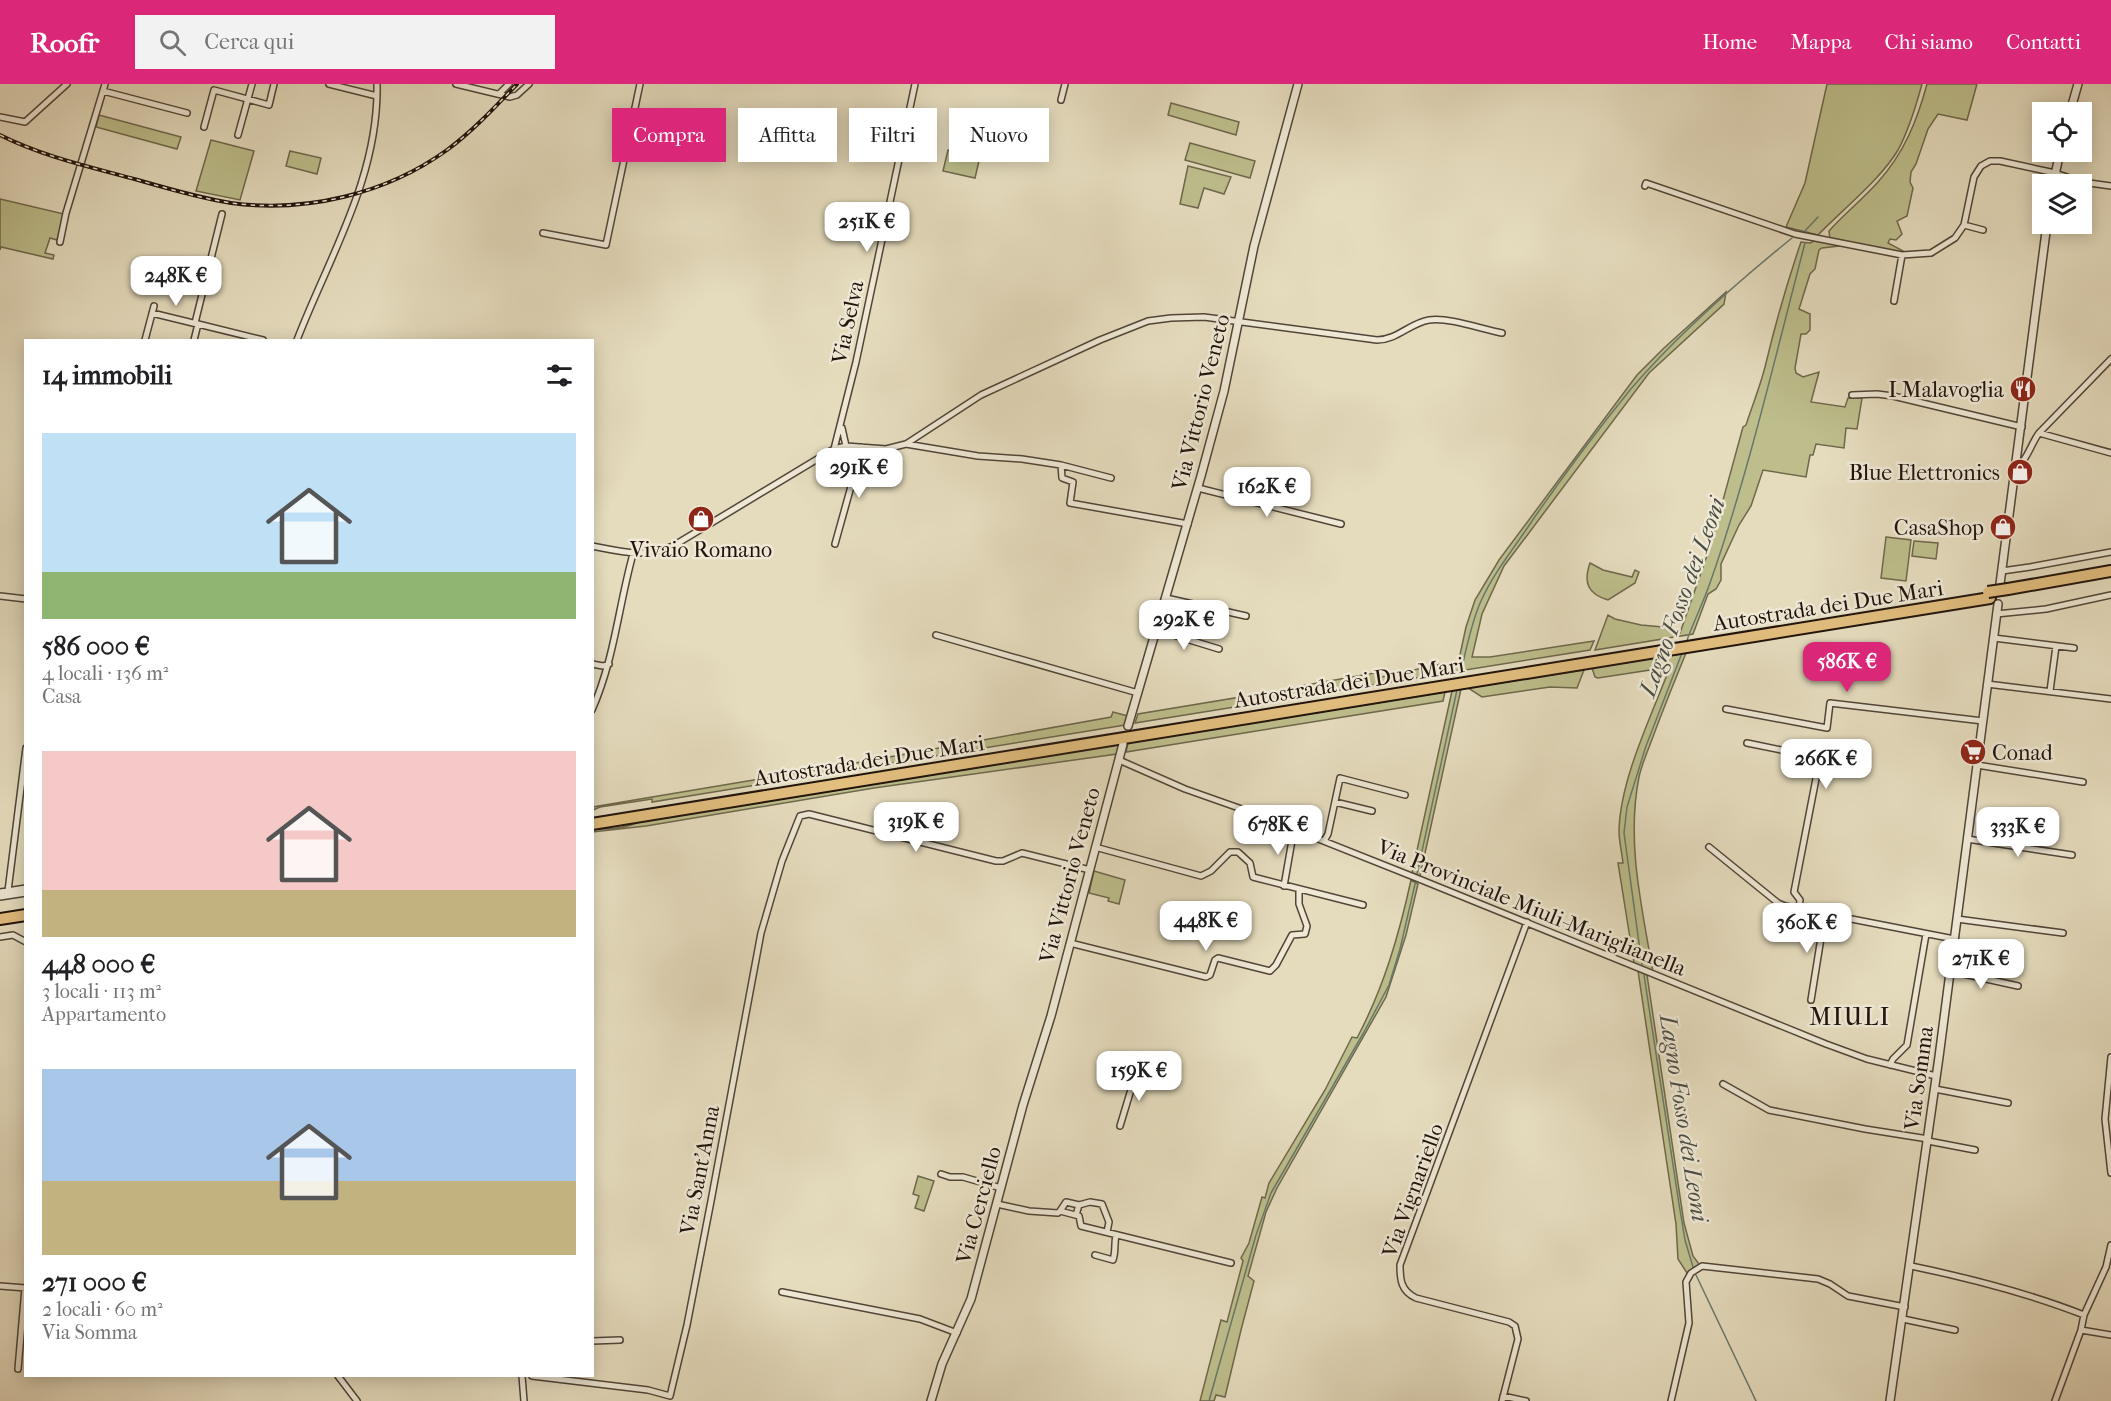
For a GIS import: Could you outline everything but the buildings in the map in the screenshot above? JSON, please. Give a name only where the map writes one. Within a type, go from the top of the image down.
[{"type":"highway","name":"Autostrada dei Due Mari","points":[[594,817],[1992,598],[2006,589],[2111,571]]},
{"type":"highway","name":"Autostrada dei Due Mari","points":[[2006,589],[2111,578]]},
{"type":"highway","name":"Autostrada dei Due Mari","points":[[594,824],[1662,648]]},
{"type":"highway","points":[[0,913],[24,909]]},
{"type":"highway","points":[[0,919],[24,915]]},
{"type":"street","points":[[0,117],[25,123],[66,84]]},
{"type":"street","points":[[238,135],[252,84]]},
{"type":"street","points":[[204,127],[214,90],[269,105],[274,84]]},
{"type":"street","points":[[329,84],[377,96]]},
{"type":"street","points":[[297,339],[361,188],[372,140],[377,84]]},
{"type":"street","points":[[456,84],[514,97],[530,84]]},
{"type":"street","points":[[499,94],[508,84]]},
{"type":"street","points":[[543,233],[606,245],[640,84]]},
{"type":"street","name":"Via Selva","points":[[834,449],[841,427],[915,84]]},
{"type":"street","points":[[1060,100],[1065,84]]},
{"type":"street","name":"Via Vittorio Veneto","points":[[1128,726],[1188,524],[1224,391],[1254,246],[1299,84]]},
{"type":"street","points":[[2073,102],[2078,84]]},
{"type":"street","points":[[60,242],[66,213],[104,87],[187,113]]},
{"type":"street","points":[[1645,186],[1646,183],[1795,234],[1902,255],[1931,253],[1955,238],[1964,225],[1974,177],[1981,166],[1990,161],[2000,161],[2055,173],[2082,182],[2111,186]]},
{"type":"street","points":[[2055,173],[2058,162]]},
{"type":"street","points":[[194,339],[222,214]]},
{"type":"street","points":[[1964,225],[1983,230]]},
{"type":"street","points":[[2006,589],[2002,571],[2046,234]]},
{"type":"street","points":[[1894,300],[1902,255]]},
{"type":"street","points":[[146,339],[153,309],[197,324],[259,339]]},
{"type":"street","points":[[594,546],[633,554],[651,553],[673,546],[834,449],[846,446],[886,449],[906,444],[981,395],[1148,321],[1204,317],[1377,340],[1390,339],[1420,323],[1431,320],[1502,333]]},
{"type":"street","points":[[2017,468],[2022,464],[2039,433],[2111,359]]},
{"type":"street","points":[[1852,395],[1893,396],[2022,427]]},
{"type":"street","name":"Via Selva","points":[[841,427],[846,446]]},
{"type":"street","points":[[2039,433],[2111,453]]},
{"type":"street","points":[[906,444],[978,456],[1061,465],[1111,478]]},
{"type":"street","points":[[835,544],[862,447]]},
{"type":"street","points":[[1061,465],[1062,478],[1073,482],[1070,503],[1188,524]]},
{"type":"street","points":[[1198,488],[1341,524]]},
{"type":"street","points":[[2002,571],[2111,552]]},
{"type":"street","points":[[594,706],[604,684],[633,554]]},
{"type":"street","points":[[1996,614],[2046,609],[2111,595]]},
{"type":"street","points":[[0,596],[24,599]]},
{"type":"street","points":[[1166,598],[1246,616]]},
{"type":"street","name":"Via Somma","points":[[1890,1401],[1911,1266],[1994,638],[1996,614],[1992,598]]},
{"type":"street","points":[[1157,630],[1219,649]]},
{"type":"street","points":[[936,635],[1138,693]]},
{"type":"street","points":[[1994,638],[2074,648]]},
{"type":"street","points":[[2050,692],[2056,646]]},
{"type":"street","points":[[594,664],[603,666],[609,664]]},
{"type":"street","points":[[1987,684],[2111,699]]},
{"type":"street","points":[[1726,709],[1827,728],[1830,703],[1983,721]]},
{"type":"street","points":[[1747,743],[1820,758],[1794,892],[1800,900],[1799,909]]},
{"type":"street","name":"Via Vittorio Veneto","points":[[1051,1016],[1123,744]]},
{"type":"street","name":"Via Provinciale Miuli-Mariglianella","points":[[1119,760],[1185,789],[1294,829],[1745,1012],[1867,1059],[1936,1076]]},
{"type":"street","points":[[8,891],[24,764]]},
{"type":"street","points":[[1977,765],[2083,782]]},
{"type":"street","points":[[1324,841],[1328,834],[1340,778],[1405,795]]},
{"type":"street","points":[[1335,802],[1372,811]]},
{"type":"street","name":"Via Sant'Anna","points":[[538,1377],[648,1390],[670,1398],[687,1325],[761,933],[782,861],[800,816],[809,814],[996,861],[1003,861],[1023,853],[1090,870]]},
{"type":"street","points":[[1284,886],[1294,829]]},
{"type":"street","points":[[1967,838],[2072,855]]},
{"type":"street","points":[[1095,847],[1202,876],[1211,871],[1230,852],[1238,852],[1250,863],[1253,877],[1363,905]]},
{"type":"street","points":[[1709,848],[1778,903],[1954,939]]},
{"type":"street","points":[[0,895],[24,888]]},
{"type":"street","points":[[1070,943],[1206,977],[1210,975],[1215,960],[1218,958],[1270,971],[1276,965],[1292,935],[1305,934],[1307,926],[1299,904],[1299,890]]},
{"type":"street","points":[[0,895],[24,893]]},
{"type":"street","points":[[1811,1000],[1825,913]]},
{"type":"street","points":[[1957,919],[2063,933]]},
{"type":"street","name":"Via Vignariello","points":[[1526,1401],[1502,1399],[1518,1339],[1515,1326],[1509,1322],[1409,1295],[1400,1281],[1400,1265],[1527,922]]},
{"type":"street","points":[[1890,1065],[1907,1045],[1926,934]]},
{"type":"street","points":[[0,937],[13,935],[24,941]]},
{"type":"street","points":[[1950,971],[2018,986]]},
{"type":"street","name":"Via Cerciello","points":[[931,1401],[942,1364],[971,1299],[1023,1105],[1051,1016]]},
{"type":"street","points":[[2111,1057],[2107,1084],[2111,1173]]},
{"type":"street","points":[[1120,1125],[1136,1073]]},
{"type":"street","points":[[1723,1084],[1769,1110],[1975,1150]]},
{"type":"street","points":[[1935,1089],[2007,1103]]},
{"type":"street","points":[[941,1174],[963,1177],[1001,1188]]},
{"type":"street","points":[[1060,1211],[1066,1202],[1079,1205],[1090,1202],[1102,1204],[1109,1222],[1107,1232]]},
{"type":"street","points":[[997,1204],[1029,1211],[1058,1213],[1060,1211],[1076,1215],[1079,1216],[1081,1226],[1231,1263]]},
{"type":"street","points":[[1076,1215],[1079,1205]]},
{"type":"street","points":[[1095,1255],[1113,1260],[1116,1251],[1114,1244],[1116,1235]]},
{"type":"street","points":[[2055,1401],[2081,1330],[2084,1315],[2106,1267],[2111,1245]]},
{"type":"street","points":[[1671,1401],[1689,1323],[1686,1282],[1696,1269],[1707,1266],[1824,1281],[1848,1296],[1905,1307]]},
{"type":"street","points":[[1911,1266],[1986,1283],[2060,1305],[2084,1315]]},
{"type":"street","points":[[0,1286],[24,1288]]},
{"type":"street","points":[[782,1292],[920,1319],[957,1333]]},
{"type":"street","points":[[18,1369],[24,1300]]},
{"type":"street","points":[[1903,1319],[1955,1330]]},
{"type":"street","points":[[2081,1330],[2111,1335]]},
{"type":"street","points":[[594,1341],[620,1340]]},
{"type":"street","points":[[339,1377],[357,1401]]},
{"type":"street","points":[[522,1377],[524,1401]]},
{"type":"green space","points":[[1827,84],[1922,84],[1906,134],[1891,161],[1872,183],[1818,235],[1786,227],[1805,183]]},
{"type":"green space","points":[[1927,84],[1977,84],[1967,120],[1938,114],[1928,129],[1911,172],[1910,182],[1913,188],[1907,216],[1897,221],[1902,234],[1896,240],[1890,239],[1888,243],[1905,252],[1904,254],[1830,239],[1829,231],[1872,188],[1895,160],[1914,124]]},
{"type":"green space","points":[[1171,103],[1239,122],[1236,135],[1168,115]]},
{"type":"green space","points":[[99,115],[181,137],[177,149],[96,127]]},
{"type":"green space","points":[[211,140],[254,151],[240,200],[196,191]]},
{"type":"green space","points":[[1190,143],[1255,161],[1250,178],[1185,160]]},
{"type":"green space","points":[[948,150],[949,162],[979,162],[975,178],[943,171]]},
{"type":"green space","points":[[290,151],[321,158],[317,174],[286,166]]},
{"type":"green space","points":[[1188,166],[1231,177],[1224,194],[1204,188],[1198,208],[1180,204]]},
{"type":"green space","points":[[0,199],[64,214],[57,240],[50,238],[45,253],[54,255],[53,259],[1,247],[0,250]]},
{"type":"green space","points":[[1801,242],[1840,244],[1819,250],[1815,269],[1810,274],[1799,309],[1810,314],[1810,330],[1806,334],[1801,334],[1796,373],[1803,377],[1819,372],[1811,402],[1845,407],[1848,398],[1862,398],[1857,429],[1846,428],[1844,448],[1816,444],[1813,455],[1810,455],[1806,477],[1763,470],[1751,506],[1739,525],[1721,564],[1721,580],[1716,589],[1708,594],[1693,634],[1595,650],[1608,615],[1641,625],[1663,627],[1675,635],[1680,633],[1711,544],[1743,427],[1746,425],[1761,382]]},
{"type":"green space","points":[[1726,292],[1724,304],[1649,373],[1504,566],[1482,614],[1472,657],[1490,657],[1594,641],[1590,650],[1135,723],[1138,714],[1253,695],[1253,700],[1260,699],[1260,695],[1285,694],[1295,687],[1380,672],[1382,677],[1441,664],[1458,664],[1475,600],[1499,560],[1637,375]]},
{"type":"green space","points":[[1886,537],[1911,540],[1906,581],[1881,578]]},
{"type":"green space","points":[[1914,541],[1938,543],[1936,559],[1912,556]]},
{"type":"green space","points":[[1590,563],[1603,570],[1632,577],[1635,570],[1639,572],[1635,583],[1608,600],[1601,598],[1589,587],[1587,576]]},
{"type":"green space","points":[[1686,653],[1644,761],[1635,801],[1637,875],[1653,972],[1634,963],[1618,863],[1623,863],[1619,831],[1625,790],[1631,769],[1670,667],[1598,678],[1595,677],[1592,668]]},
{"type":"green space","points":[[1584,670],[1577,688],[1550,687],[1482,697],[1468,688]]},
{"type":"green space","points":[[1461,689],[1420,876],[1412,873],[1452,691]]},
{"type":"green space","points":[[1445,692],[1443,701],[1126,752],[1128,743]]},
{"type":"green space","points":[[1113,712],[1128,716],[1125,725],[594,810],[594,807],[1111,717]]},
{"type":"green space","points":[[1120,744],[1117,754],[874,788],[646,826],[594,832],[594,829],[623,827],[640,821]]},
{"type":"green space","points":[[1094,871],[1125,880],[1119,904],[1108,901],[1109,898],[1089,893]]},
{"type":"green space","points":[[1411,880],[1418,884],[1406,935],[1386,997],[1277,1188],[1266,1212],[1248,1276],[1254,1281],[1225,1397],[1216,1395],[1214,1401],[1200,1401],[1221,1320],[1227,1322],[1243,1261],[1241,1258],[1249,1243],[1262,1197],[1265,1198],[1269,1183],[1325,1090],[1352,1037],[1357,1038],[1367,1019],[1390,960]]},
{"type":"green space","points":[[1638,971],[1647,975],[1684,1223],[1693,1256],[1699,1264],[1687,1273],[1678,1259],[1676,1224]]},
{"type":"green space","points":[[918,1176],[934,1181],[924,1211],[915,1208],[919,1196],[913,1194]]},
{"type":"waterway","name":"Lagno Fosso dei Leoni","points":[[1804,232],[1818,217]]},
{"type":"waterway","points":[[1461,671],[1474,618],[1492,580],[1592,438],[1648,369],[1687,329],[1792,238]]},
{"type":"waterway","name":"Lagno Fosso dei Leoni","points":[[1686,643],[1710,583],[1737,499],[1805,243]]},
{"type":"waterway","name":"Lagno Fosso dei Leoni","points":[[1642,965],[1624,833],[1627,807],[1646,746],[1682,653]]},
{"type":"waterway","points":[[1417,874],[1457,690]]},
{"type":"waterway","points":[[1209,1401],[1256,1235],[1271,1193],[1389,985],[1416,880]]},
{"type":"waterway","name":"Lagno Fosso dei Leoni","points":[[1644,975],[1685,1240],[1693,1267]]},
{"type":"waterway","name":"Lagno Fosso dei Leoni","points":[[1696,1275],[1756,1401]]},
{"type":"railway","points":[[0,135],[68,161],[196,196],[231,203],[288,205],[344,197],[372,189],[423,165],[466,135],[517,84]]},
{"type":"place","name":"I Malavoglia","points":[[2023,389]]},
{"type":"place","name":"Blue Elettronics","points":[[2020,472]]},
{"type":"place","name":"Vivaio Romano","points":[[701,519]]},
{"type":"place","name":"CasaShop","points":[[2003,527]]},
{"type":"place","name":"Conad","points":[[1973,752]]},
{"type":"district","name":"MIULI","points":[[1850,1017]]}]
